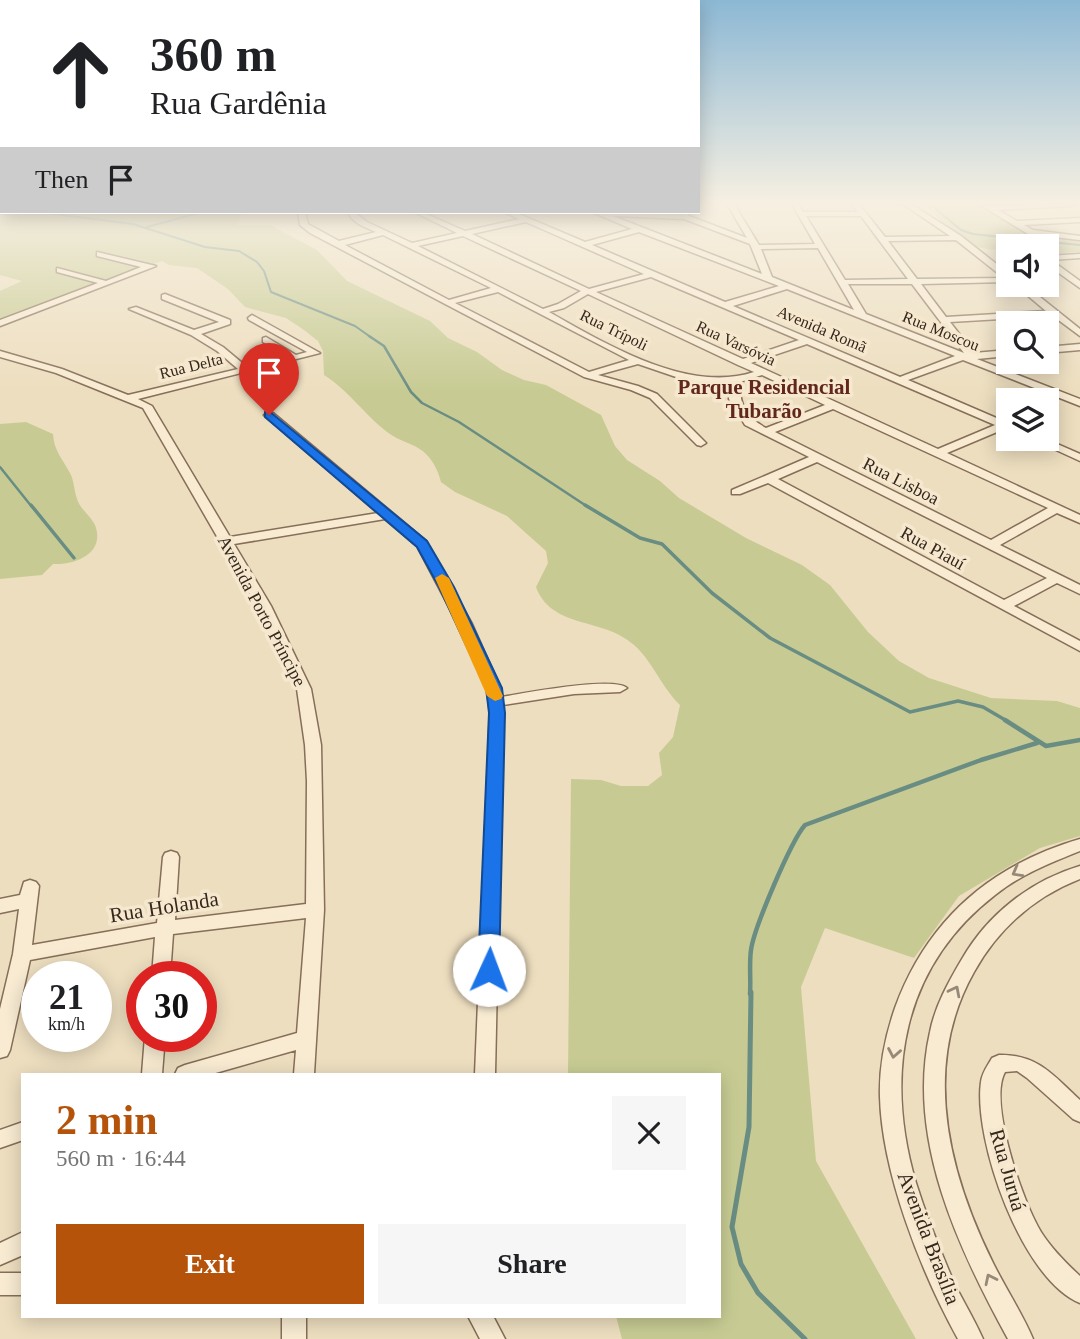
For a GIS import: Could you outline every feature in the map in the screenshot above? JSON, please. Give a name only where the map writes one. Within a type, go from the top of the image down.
[{"type":"street","points":[[0,323],[148,266]]},
{"type":"street","points":[[380,266],[587,374],[641,391],[660,401],[686,433],[701,443]]},
{"type":"street","name":"Rua Trípoli","points":[[451,266],[637,361],[672,373],[735,380],[762,372]]},
{"type":"street","name":"Rua Varsóvia","points":[[533,266],[1080,519]]},
{"type":"street","name":"Avenida Romã","points":[[634,266],[795,330],[809,340],[996,422]]},
{"type":"street","name":"Rua Moscou","points":[[738,266],[967,356],[1080,404]]},
{"type":"street","points":[[763,266],[768,278]]},
{"type":"street","points":[[835,266],[863,317]]},
{"type":"street","points":[[904,266],[946,320],[967,356]]},
{"type":"street","points":[[1059,269],[1080,285]]},
{"type":"street","points":[[60,270],[105,283]]},
{"type":"street","points":[[541,312],[561,306],[586,292],[652,274]]},
{"type":"street","points":[[845,282],[996,279]]},
{"type":"street","points":[[726,304],[787,285]]},
{"type":"street","points":[[447,303],[498,289]]},
{"type":"street","points":[[165,297],[227,322],[194,333]]},
{"type":"street","points":[[1034,297],[1052,311]]},
{"type":"street","points":[[558,320],[561,306]]},
{"type":"street","points":[[133,309],[194,333],[220,349],[244,369]]},
{"type":"street","points":[[946,320],[996,317]]},
{"type":"street","points":[[1059,317],[1080,333]]},
{"type":"street","points":[[252,318],[315,353],[294,358],[266,340]]},
{"type":"street","points":[[741,363],[809,340]]},
{"type":"street","points":[[1059,349],[1080,347]]},
{"type":"street","name":"Avenida Porto Príncipe","points":[[0,354],[59,371],[147,406],[264,606],[304,688],[315,769],[315,910],[304,1073]]},
{"type":"street","points":[[900,380],[967,356],[996,354]]},
{"type":"street","name":"Rua Delta","points":[[128,398],[294,358]]},
{"type":"street","points":[[0,366],[22,360]]},
{"type":"street","points":[[587,374],[637,361]]},
{"type":"street","name":"Rua Lisboa","points":[[735,380],[734,399],[739,411],[749,423],[1080,590]]},
{"type":"street","points":[[765,432],[833,405]]},
{"type":"street","points":[[269,415],[422,544],[438,569],[494,688],[496,702],[485,1073]]},
{"type":"street","points":[[939,453],[996,430]]},
{"type":"street","points":[[1059,449],[1080,458]]},
{"type":"street","points":[[736,492],[817,458]]},
{"type":"street","name":"Rua Piauí","points":[[770,479],[1080,647]]},
{"type":"street","points":[[989,546],[1057,509]]},
{"type":"street","points":[[227,541],[387,514]]},
{"type":"street","points":[[1003,606],[1055,579]]},
{"type":"street","points":[[496,702],[575,690],[620,688]]},
{"type":"street","name":"Avenida Brasília","points":[[971,1339],[919,1224],[895,1144],[890,1075],[898,1032],[919,971],[957,916],[986,890],[1018,871],[1080,845]]},
{"type":"street","points":[[162,961],[171,857]]},
{"type":"street","points":[[1021,1339],[975,1248],[951,1186],[937,1128],[934,1077],[937,1044],[950,1001],[987,935],[1030,897],[1080,872]]},
{"type":"street","points":[[0,906],[29,893],[22,954],[0,1050]]},
{"type":"street","name":"Rua Holanda","points":[[22,954],[165,928],[315,910]]},
{"type":"street","points":[[188,1073],[306,1039]]},
{"type":"street","points":[[152,1073],[154,1052]]},
{"type":"street","name":"Rua Juruá","points":[[1080,1113],[1021,1064],[1003,1062],[995,1065],[989,1087],[995,1136],[1019,1215],[1044,1255],[1080,1292]]},
{"type":"street","points":[[0,1139],[21,1132]]},
{"type":"street","points":[[0,1254],[21,1244]]},
{"type":"street","points":[[0,1284],[21,1284]]},
{"type":"street","points":[[481,1318],[494,1339]]},
{"type":"green space","points":[[0,266],[147,266],[0,321],[0,291],[22,281],[0,275]]},
{"type":"green space","points":[[183,266],[333,266],[347,281],[430,321],[448,338],[477,352],[502,370],[524,380],[546,385],[601,415],[615,446],[627,460],[660,481],[679,498],[746,538],[802,565],[830,585],[868,632],[899,661],[929,678],[991,698],[1057,701],[1080,708],[1080,836],[1040,848],[959,896],[914,958],[825,928],[801,987],[816,1161],[916,1339],[622,1339],[617,1318],[721,1318],[721,1073],[568,1073],[571,779],[601,780],[621,786],[648,786],[662,775],[659,753],[673,737],[680,705],[642,653],[626,639],[563,615],[543,600],[536,587],[548,563],[546,551],[507,516],[455,492],[441,482],[433,463],[423,451],[393,436],[375,422],[343,389],[324,375],[323,351],[318,341],[286,318],[245,307],[228,289],[197,268]]},
{"type":"green space","points":[[26,422],[53,434],[57,450],[71,476],[78,503],[95,525],[96,543],[86,556],[53,564],[42,575],[0,579],[0,424]]},
{"type":"waterway","points":[[260,266],[271,292],[355,326],[372,338]]},
{"type":"waterway","points":[[372,338],[384,346],[411,392],[422,403],[459,422],[588,507]]},
{"type":"waterway","points":[[0,467],[32,507]]},
{"type":"waterway","points":[[31,505],[74,558]]},
{"type":"waterway","points":[[585,505],[640,538],[662,544],[712,593],[770,638],[910,712],[958,701],[983,707],[1007,721]]},
{"type":"waterway","points":[[1005,720],[1046,746],[1080,740]]},
{"type":"waterway","points":[[750,994],[750,955],[754,939],[783,866],[805,825],[981,760],[1037,743]]},
{"type":"waterway","points":[[751,992],[749,1127],[732,1227],[741,1264],[758,1293],[805,1339]]},
{"type":"slow traffic","points":[[442,578],[494,688],[495,696]]},
{"type":"district","name":"Parque Residencial Tubarão","points":[[764,399]]},
{"type":"route","points":[[269,415],[422,544],[447,587],[494,688],[497,713],[489,970]]}]
